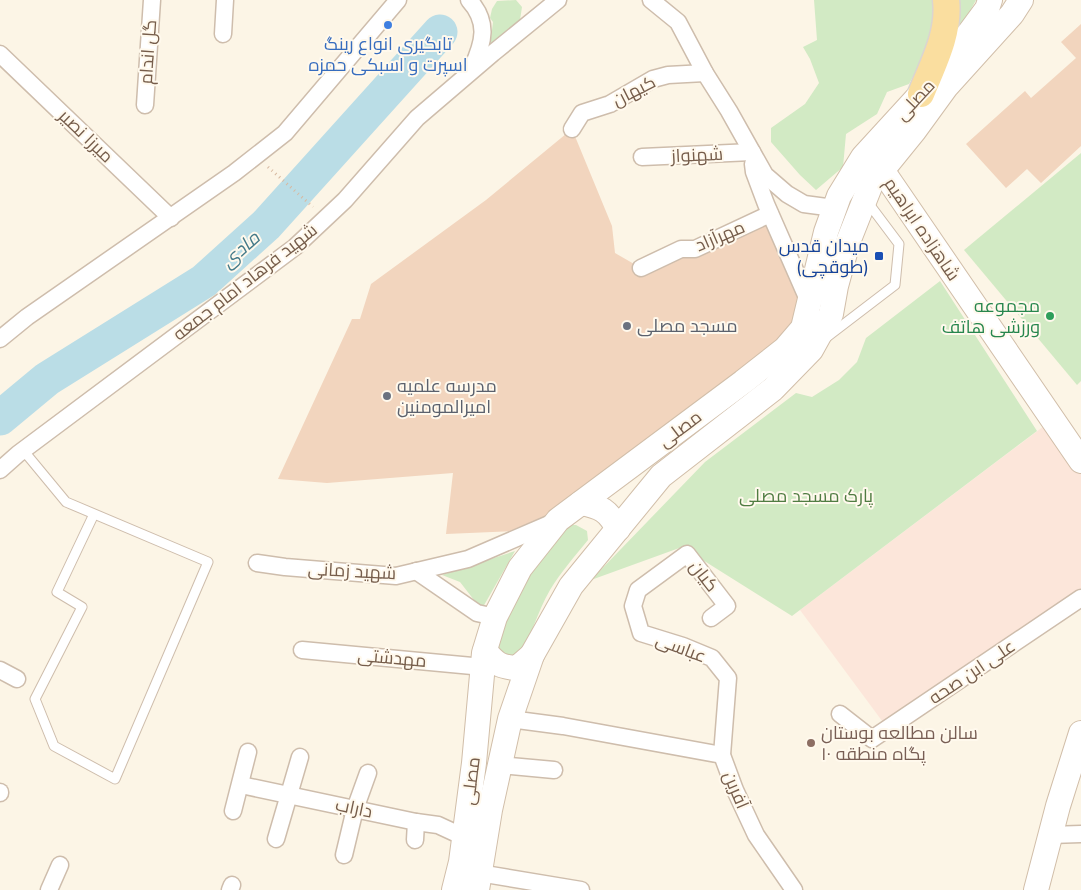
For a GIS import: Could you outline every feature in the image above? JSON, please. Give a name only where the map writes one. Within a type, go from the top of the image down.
[{"type":"main road","points":[[921,94],[940,49],[947,12],[946,0]]},
{"type":"main road","name":"مصلی","points":[[454,890],[461,862],[474,763],[484,659],[495,617],[520,568],[558,520],[785,349],[803,328],[826,232],[839,196],[863,158],[939,74],[987,9],[990,0]]},
{"type":"main road","name":"مصلی","points":[[478,882],[490,810],[510,719],[532,655],[571,586],[661,476],[772,389],[811,350],[830,314],[848,242],[871,184],[914,131],[946,86],[1012,14],[1022,0]]},
{"type":"main road","name":"شاهزاده ابراهیم","points":[[882,170],[1081,461]]},
{"type":"main road","points":[[581,503],[596,506],[605,511],[612,518],[618,529]]},
{"type":"main road","points":[[484,659],[495,662],[505,668],[518,668],[532,655]]},
{"type":"main road","points":[[1036,890],[1050,835],[1081,733]]},
{"type":"street","name":"گل اندام","points":[[145,105],[152,0]]},
{"type":"street","points":[[223,34],[225,0]]},
{"type":"street","points":[[0,339],[27,317],[171,218],[285,133],[398,0]]},
{"type":"street","name":"شهید فرهاد امام جمعه","points":[[469,0],[476,8],[483,30],[481,49],[470,72]]},
{"type":"street","name":"شهید فرهاد امام جمعه","points":[[0,470],[23,450],[295,248],[345,200],[417,118],[558,0]]},
{"type":"street","points":[[651,0],[678,22],[765,175],[787,194],[804,204],[834,208]]},
{"type":"street","name":"میرزا نصیر","points":[[0,54],[171,218]]},
{"type":"street","name":"کیهان","points":[[572,128],[582,113],[610,104],[653,78],[705,72]]},
{"type":"street","points":[[752,152],[754,172],[770,214],[809,302]]},
{"type":"street","name":"شهنواز","points":[[642,157],[752,152]]},
{"type":"street","name":"مهرآزاد","points":[[641,268],[681,249],[695,249],[770,214]]},
{"type":"street","name":"شهید زمانی","points":[[258,563],[396,576],[468,559],[558,520]]},
{"type":"street","name":"کیان","points":[[638,590],[687,554],[727,606],[711,618]]},
{"type":"street","points":[[416,571],[477,613],[495,617]]},
{"type":"street","name":"عباسی","points":[[638,590],[633,606],[641,633],[683,646],[712,658],[728,678]]},
{"type":"street","name":"علی ابن صحه","points":[[840,714],[872,739],[1081,598]]},
{"type":"street","name":"مهدشتی","points":[[302,650],[484,659]]},
{"type":"street","points":[[0,670],[17,679]]},
{"type":"street","name":"آفرین","points":[[728,678],[722,755],[735,790],[756,835],[794,890]]},
{"type":"street","points":[[510,719],[563,726],[722,755]]},
{"type":"street","points":[[233,811],[248,752]]},
{"type":"street","points":[[276,839],[300,756]]},
{"type":"street","points":[[500,764],[554,770]]},
{"type":"street","points":[[344,855],[355,809],[368,773]]},
{"type":"street","name":"داراب","points":[[241,785],[438,825],[464,837]]},
{"type":"street","points":[[416,822],[416,840]]},
{"type":"street","points":[[1050,835],[1081,834]]},
{"type":"street","points":[[49,890],[60,865]]},
{"type":"street","points":[[478,882],[581,890]]},
{"type":"lane","points":[[811,350],[895,285],[899,244],[865,199]]},
{"type":"lane","points":[[23,450],[66,502],[208,562],[115,779],[54,746],[35,699],[82,607],[58,592],[94,514]]},
{"type":"path","points":[[256,156],[326,218]]},
{"type":"shaded area","points":[[1048,423],[1081,468],[1081,594],[888,729],[800,610]]},
{"type":"green space","points":[[516,0],[522,7],[520,20],[490,46],[493,22],[490,18],[492,9],[497,1]]},
{"type":"green space","points":[[814,0],[933,0],[934,37],[909,84],[887,92],[877,114],[846,134],[843,167],[816,190],[771,142],[771,128],[805,104],[819,83],[810,59],[803,47],[817,40]]},
{"type":"green space","points":[[955,0],[976,0],[958,33]]},
{"type":"green space","name":"مجموعه ورزشی هاتف","points":[[1081,153],[1081,381],[1077,385],[964,250]]},
{"type":"green space","name":"پارک مسجد مصلی","points":[[940,281],[1037,431],[792,616],[682,547],[591,580],[705,462],[796,393],[812,397],[839,380],[857,362],[866,338]]},
{"type":"green space","points":[[569,525],[576,525],[587,531],[588,540],[563,570],[550,590],[517,659],[496,656],[513,604],[526,579],[543,553]]},
{"type":"green space","points":[[515,551],[483,607],[474,600],[460,582],[442,575]]},
{"type":"building","points":[[1081,24],[1081,146],[1041,183],[1027,169],[1006,188],[966,144],[1025,91],[1031,98],[1076,58],[1061,42]]},
{"type":"building","name":"مسجد مصلی","points":[[572,129],[612,226],[615,253],[641,268],[770,222],[802,311],[789,333],[557,516],[518,531],[446,534],[453,473],[327,483],[278,479],[352,319],[360,319],[371,284],[486,200]]},
{"type":"waterway","name":"مادی","points":[[0,418],[47,379],[204,281],[266,225],[440,32]]},
{"type":"place","name":"تابگیری انواع رینگ اسپرت و اسبکی حمزه","points":[[388,25]]},
{"type":"place","name":"میدان قدس (طوقچی)","points":[[879,256]]},
{"type":"place","name":"مجموعه ورزشی هاتف","points":[[1050,316]]},
{"type":"place","name":"مسجد مصلی","points":[[627,326]]},
{"type":"place","name":"مدرسه علمیه امیرالمومنین","points":[[387,396]]},
{"type":"place","name":"سالن مطالعه بوستان پگاه منطقه ۱۰","points":[[811,743]]}]
